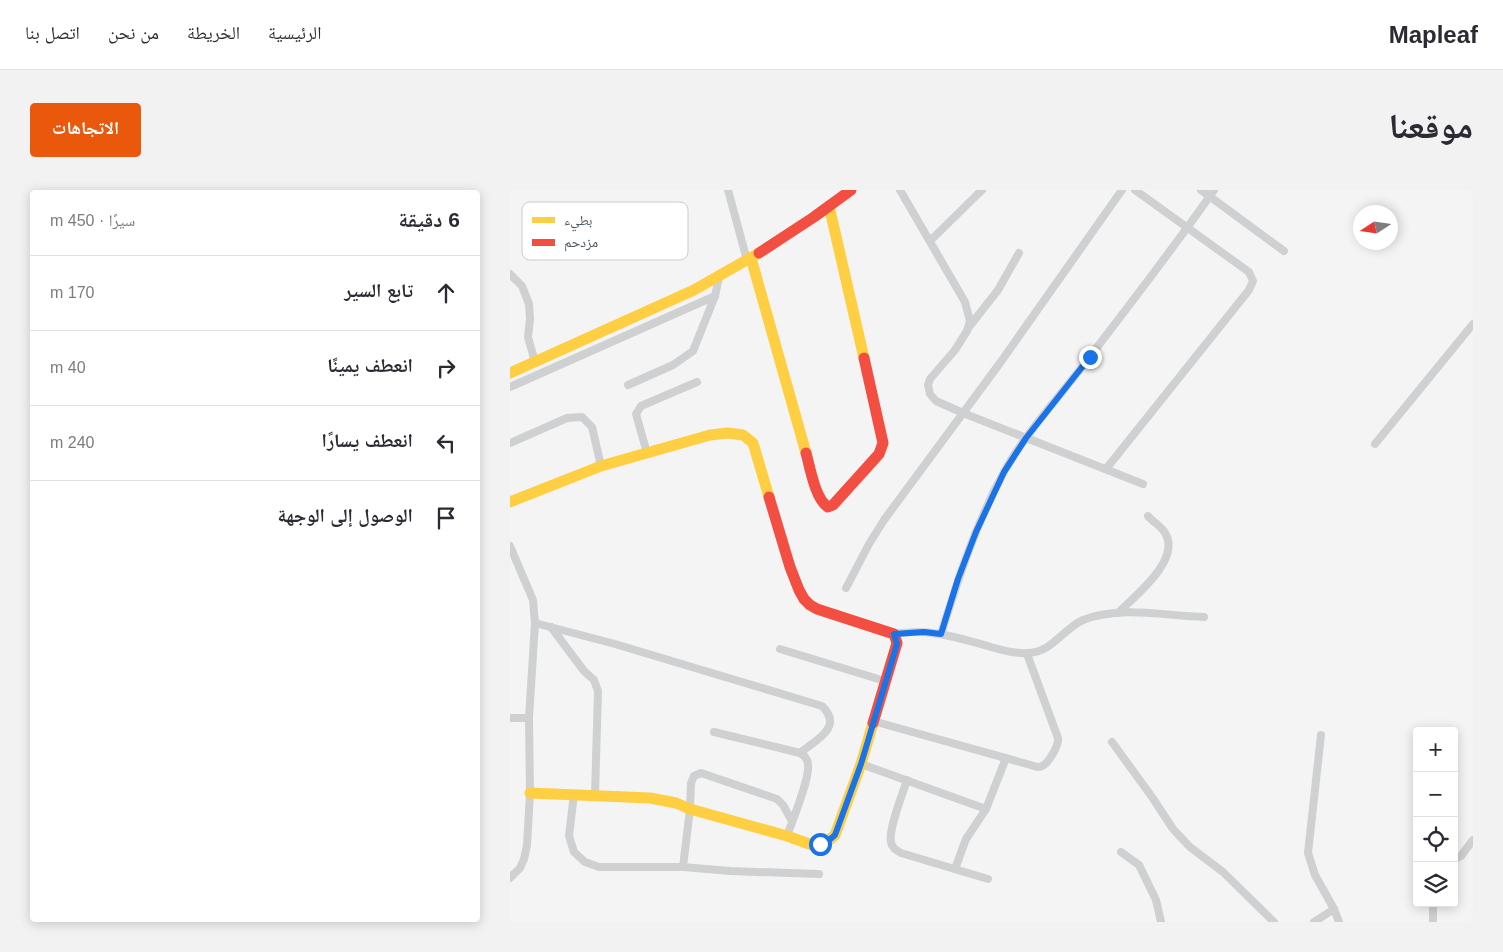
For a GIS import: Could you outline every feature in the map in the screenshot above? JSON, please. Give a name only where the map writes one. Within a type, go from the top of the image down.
[{"type":"street","points":[[728,190],[818,494],[823,504],[828,507],[833,505],[879,454],[883,443],[829,206]]},
{"type":"street","points":[[510,373],[719,277],[851,190]]},
{"type":"street","points":[[900,190],[965,302],[969,315],[969,327]]},
{"type":"street","points":[[930,241],[982,190]]},
{"type":"street","points":[[846,588],[884,520],[1026,327],[1122,190]]},
{"type":"street","points":[[1106,469],[1252,285],[1252,276],[1249,272],[1135,190]]},
{"type":"street","points":[[1201,190],[1212,193],[1284,251]]},
{"type":"street","points":[[941,634],[958,579],[976,532],[1004,472],[1026,438],[1095,350],[1212,193]]},
{"type":"street","points":[[1019,253],[998,290],[969,327],[963,339],[930,379],[928,385],[930,394],[936,401],[963,413],[1143,484]]},
{"type":"street","points":[[510,274],[522,286],[528,304],[530,319],[528,337],[535,362]]},
{"type":"street","points":[[628,385],[673,365],[693,351],[714,296],[719,277]]},
{"type":"street","points":[[510,387],[714,296]]},
{"type":"street","points":[[1375,444],[1473,324]]},
{"type":"street","points":[[610,328],[614,340]]},
{"type":"street","points":[[647,453],[636,414],[640,406],[697,382]]},
{"type":"street","points":[[510,443],[567,418],[582,417],[592,428],[601,466]]},
{"type":"street","points":[[510,502],[601,466],[710,435],[720,433],[743,435],[753,443],[756,451],[798,590],[804,599],[817,609],[894,634],[924,632],[941,634],[1008,652],[1027,654],[1042,651],[1052,645],[1068,629],[1083,620],[1101,615],[1158,613],[1204,617]]},
{"type":"street","points":[[1118,613],[1150,581],[1164,561],[1169,547],[1164,530],[1148,516]]},
{"type":"street","points":[[510,546],[513,563],[533,600],[535,610],[529,718],[530,793],[527,845],[520,868],[510,878]]},
{"type":"street","points":[[535,623],[615,644],[822,706],[830,713],[831,721],[828,730],[800,753]]},
{"type":"street","points":[[551,627],[584,671],[594,680],[598,691],[595,795]]},
{"type":"street","points":[[530,793],[650,798],[676,803],[690,809],[787,836],[812,845],[832,839],[861,764],[897,644],[894,634]]},
{"type":"street","points":[[780,649],[885,681]]},
{"type":"street","points":[[873,721],[1039,767],[1043,766],[1057,747],[1058,738],[1027,654]]},
{"type":"street","points":[[510,718],[529,718]]},
{"type":"street","points":[[714,732],[800,753],[806,757],[809,766],[807,779],[787,836]]},
{"type":"street","points":[[1321,735],[1308,853],[1315,875],[1339,922]]},
{"type":"street","points":[[1112,742],[1152,797],[1173,830],[1223,872],[1274,922]]},
{"type":"street","points":[[955,869],[966,839],[986,809],[1006,758]]},
{"type":"street","points":[[861,764],[986,809]]},
{"type":"street","points":[[683,867],[691,783],[694,776],[701,773],[777,799],[792,820]]},
{"type":"street","points":[[907,780],[891,832],[891,842],[895,849],[901,853],[988,879]]},
{"type":"street","points":[[574,794],[570,836],[574,852],[585,862],[599,867],[683,867],[730,871],[819,874]]},
{"type":"street","points":[[1458,857],[1461,856],[1473,840]]},
{"type":"street","points":[[1121,852],[1139,865],[1156,900],[1161,922]]},
{"type":"street","points":[[1433,907],[1433,922]]},
{"type":"street","points":[[1314,922],[1334,909]]},
{"type":"traffic: slow","points":[[829,206],[864,358]]},
{"type":"traffic: slow","points":[[510,373],[694,290],[759,253]]},
{"type":"traffic: slow","points":[[751,258],[806,453]]},
{"type":"traffic: slow","points":[[510,502],[601,466],[710,435],[728,433],[743,435],[753,443],[769,497]]},
{"type":"traffic: slow","points":[[530,793],[650,798],[676,803],[690,809],[787,836],[812,845],[827,842],[835,835],[861,764],[873,723]]},
{"type":"traffic: jam","points":[[759,253],[851,190]]},
{"type":"traffic: jam","points":[[806,453],[816,490],[823,503],[828,507],[833,505],[879,454],[883,443],[864,358]]},
{"type":"traffic: jam","points":[[769,497],[790,567],[804,599],[817,609],[894,634],[897,643],[873,723]]},
{"type":"route","points":[[820,844],[827,842],[835,835],[861,764],[897,644],[894,634],[910,632],[941,634],[958,579],[976,532],[1004,472],[1026,438],[1090,357]]}]
